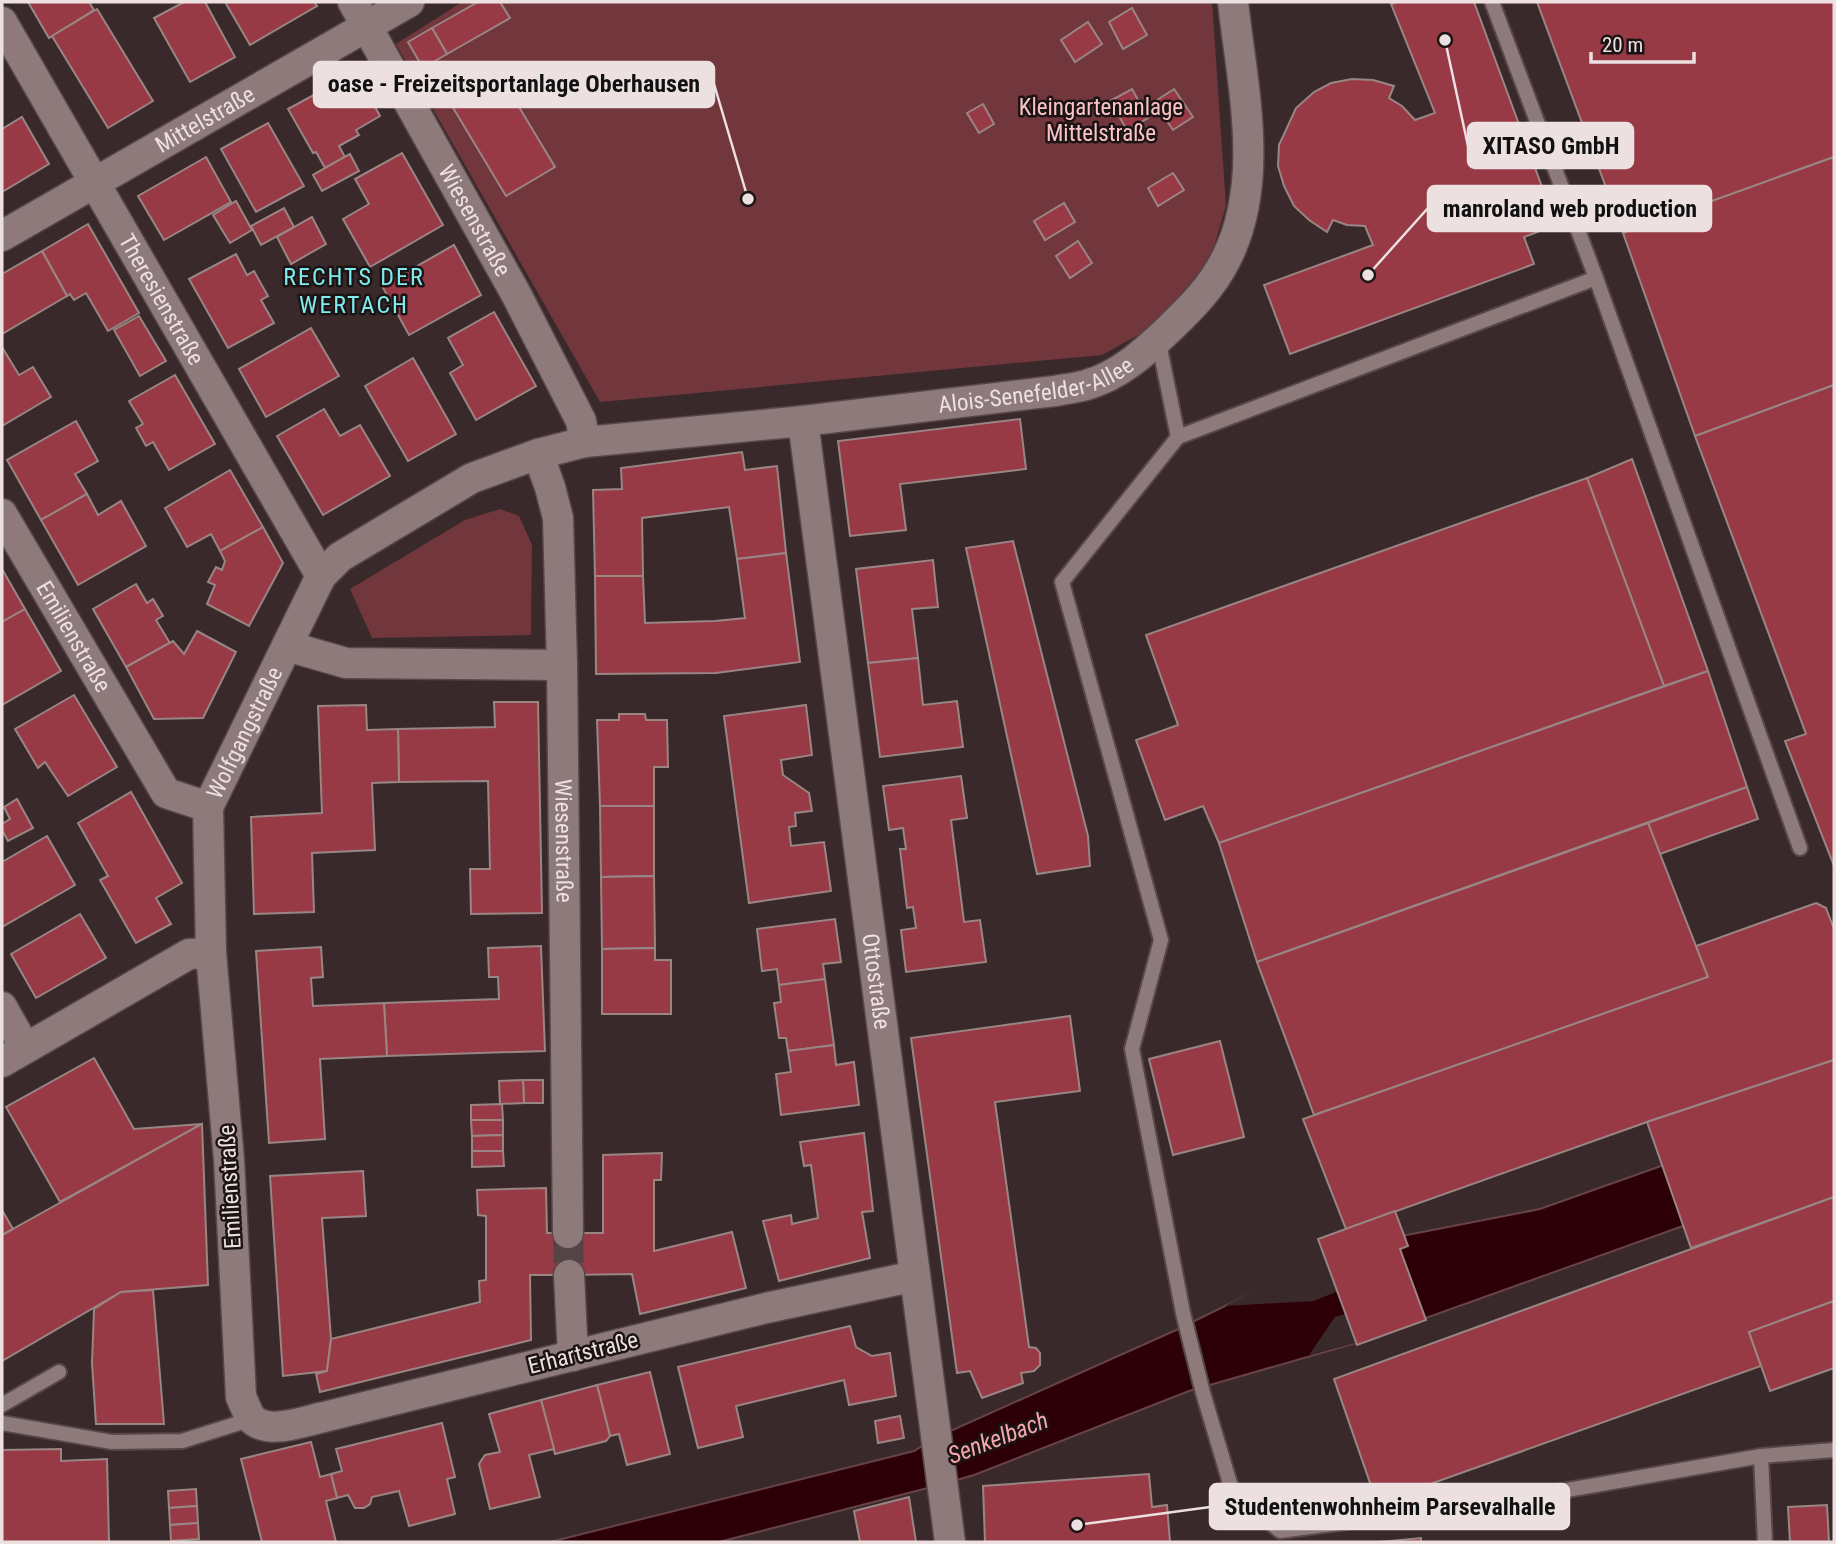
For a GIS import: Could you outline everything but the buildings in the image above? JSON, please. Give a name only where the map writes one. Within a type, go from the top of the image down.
[{"type":"street","name":"Mittelstraße","points":[[2,236],[95,183],[360,14],[409,2]]},
{"type":"street","name":"Alois-Senefelder-Allee","points":[[538,454],[585,442],[803,421],[1087,385],[1121,370],[1199,301],[1226,259],[1243,214],[1249,146],[1233,2]]},
{"type":"street","name":"Wiesenstraße","points":[[360,14],[522,306],[581,421],[585,442]]},
{"type":"street","name":"Theresienstraße","points":[[2,22],[321,576]]},
{"type":"street","name":"Ottostraße","points":[[803,421],[950,1542]]},
{"type":"street","name":"Wiesenstraße","points":[[538,454],[551,487],[558,518],[568,1233]]},
{"type":"street","name":"Wolfgangstraße","points":[[211,953],[208,807],[321,576],[340,556],[472,478],[538,454]]},
{"type":"street","name":"Emilienstraße","points":[[2,514],[166,793],[208,807]]},
{"type":"street","points":[[287,646],[346,663],[562,665]]},
{"type":"street","points":[[2,1007],[13,1055],[189,954],[211,953]]},
{"type":"street","name":"Emilienstraße","points":[[211,953],[229,1160],[241,1397],[252,1419]]},
{"type":"street","points":[[569,1275],[573,1356]]},
{"type":"street","name":"Erhartstraße","points":[[252,1419],[264,1425],[276,1426],[324,1417],[766,1308],[915,1276]]},
{"type":"lane","points":[[1492,2],[1596,278],[1800,848]]},
{"type":"lane","points":[[1596,278],[1178,438],[1062,582],[1161,940],[1132,1049],[1183,1313],[1232,1490],[1279,1531],[1505,1501],[1761,1456],[1834,1450]]},
{"type":"lane","points":[[1158,339],[1178,438]]},
{"type":"lane","points":[[2,1405],[59,1372]]},
{"type":"lane","points":[[2,1423],[113,1442],[182,1441],[252,1419]]},
{"type":"lane","points":[[1761,1456],[1765,1542]]},
{"type":"green space","name":"Kleingartenanlage Mittelstraße","points":[[462,2],[1212,2],[1226,206],[1209,263],[1160,323],[1102,355],[600,402],[396,44]]},
{"type":"green space","points":[[500,509],[519,516],[532,545],[531,635],[372,638],[350,589],[465,520]]},
{"type":"water","name":"Senkelbach","points":[[1834,1095],[1834,1166],[1683,1226],[1356,1343],[1189,1391],[974,1475],[719,1542],[550,1542],[914,1451],[937,1437],[1174,1331],[1325,1257],[1407,1235],[1540,1209],[1661,1166]]},
{"type":"pier","points":[[1324,1253],[1338,1291],[1314,1301],[1225,1306]]},
{"type":"pier","points":[[1345,1314],[1356,1343],[1309,1355],[1335,1317]]},
{"type":"tunnel","points":[[568,1233],[569,1275]]},
{"type":"place","name":"XITASO GmbH","points":[[1445,40]]},
{"type":"place","name":"oase - Freizeitsportanlage Oberhausen","points":[[748,199]]},
{"type":"place","name":"manroland web production","points":[[1368,275]]},
{"type":"place","name":"Studentenwohnheim Parsevalhalle","points":[[1077,1525]]},
{"type":"district","name":"RECHTS DER WERTACH","points":[[354,291]]}]
